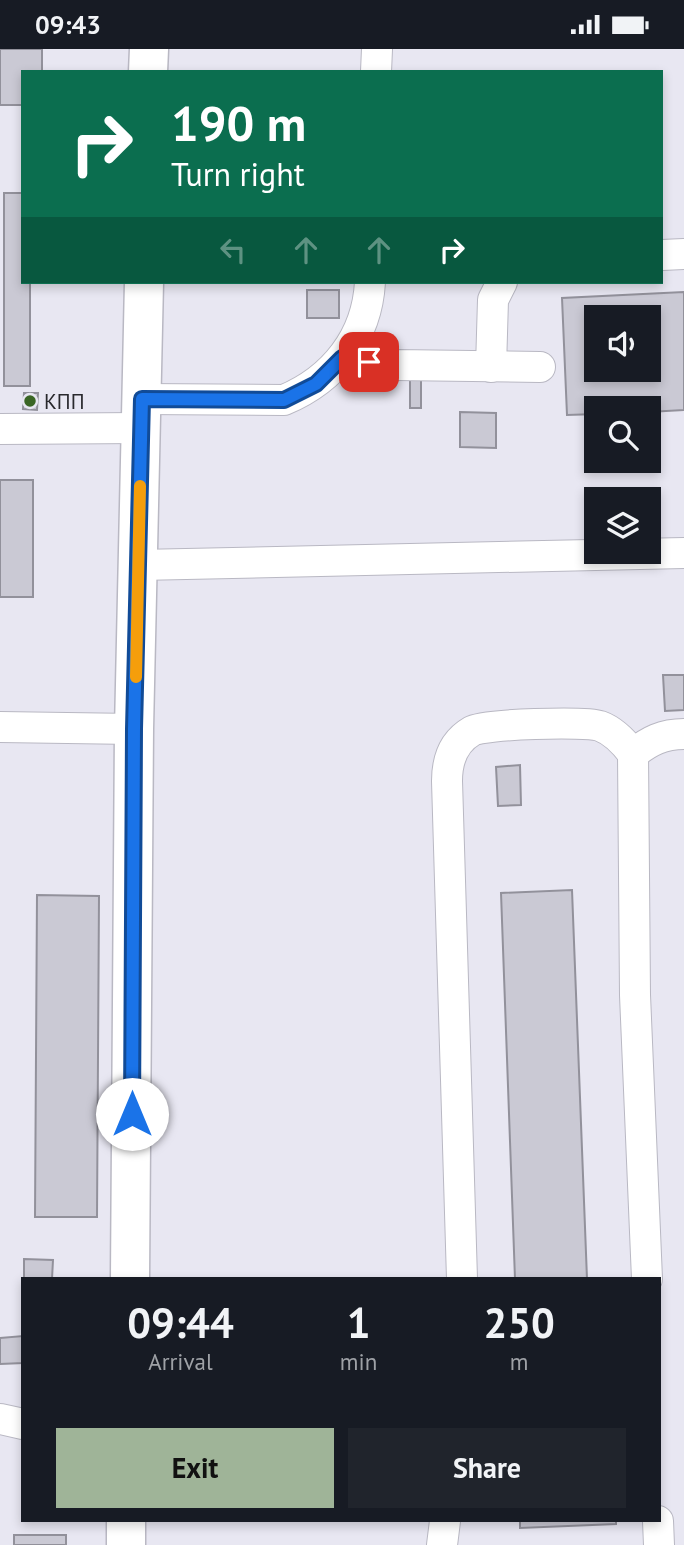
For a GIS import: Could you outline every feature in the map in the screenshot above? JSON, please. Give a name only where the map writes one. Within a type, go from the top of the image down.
[{"type":"main road","points":[[148,70],[149,49]]},
{"type":"main road","points":[[130,1277],[134,729],[144,284]]},
{"type":"main road","points":[[126,1522],[126,1545]]},
{"type":"lane","points":[[376,70],[377,49]]},
{"type":"lane","points":[[663,255],[684,254]]},
{"type":"lane","points":[[0,429],[284,400],[316,384],[342,358],[362,324],[370,284]]},
{"type":"lane","points":[[491,367],[493,300],[501,284]]},
{"type":"lane","points":[[342,358],[396,365],[540,367]]},
{"type":"lane","points":[[139,565],[684,553]]},
{"type":"lane","points":[[462,1277],[447,795],[449,761],[458,742],[475,729],[579,723],[601,727],[611,732],[633,754],[635,995],[647,1277]]},
{"type":"lane","points":[[0,727],[134,729]]},
{"type":"lane","points":[[633,754],[648,742],[667,734],[684,734]]},
{"type":"lane","points":[[0,1419],[21,1424]]},
{"type":"lane","points":[[442,1545],[445,1522]]},
{"type":"lane","points":[[658,1522],[659,1545]]},
{"type":"building","points":[[0,49],[42,49],[42,70],[21,70],[21,105],[0,105]]},
{"type":"building","points":[[4,193],[21,193],[21,284],[30,284],[30,386],[4,386]]},
{"type":"building","points":[[307,290],[339,290],[339,318],[307,318]]},
{"type":"building","points":[[684,292],[684,410],[661,411],[661,396],[584,396],[584,414],[567,415],[562,298]]},
{"type":"building","points":[[410,376],[421,376],[421,408],[410,408]]},
{"type":"building","name":"КПП","points":[[24,393],[38,393],[37,410],[23,409]]},
{"type":"building","points":[[460,412],[496,413],[496,448],[460,447]]},
{"type":"building","points":[[0,480],[33,480],[33,597],[0,597]]},
{"type":"building","points":[[663,675],[684,675],[684,710],[665,711]]},
{"type":"building","points":[[520,765],[521,805],[498,806],[496,767]]},
{"type":"building","points":[[572,890],[587,1277],[515,1277],[501,893]]},
{"type":"building","points":[[37,895],[99,896],[97,1217],[35,1217]]},
{"type":"building","points":[[24,1259],[53,1260],[52,1277],[24,1277]]},
{"type":"building","points":[[21,1336],[21,1363],[0,1364],[0,1338]]},
{"type":"building","points":[[520,1522],[616,1522],[616,1524],[520,1528]]},
{"type":"building","points":[[14,1535],[66,1535],[66,1545],[14,1545]]},
{"type":"slow traffic","points":[[136,677],[140,486]]},
{"type":"place","name":"КПП","points":[[30,401]]},
{"type":"route","points":[[132,1114],[134,729],[142,399],[284,400],[316,384],[342,358],[369,362]]}]
